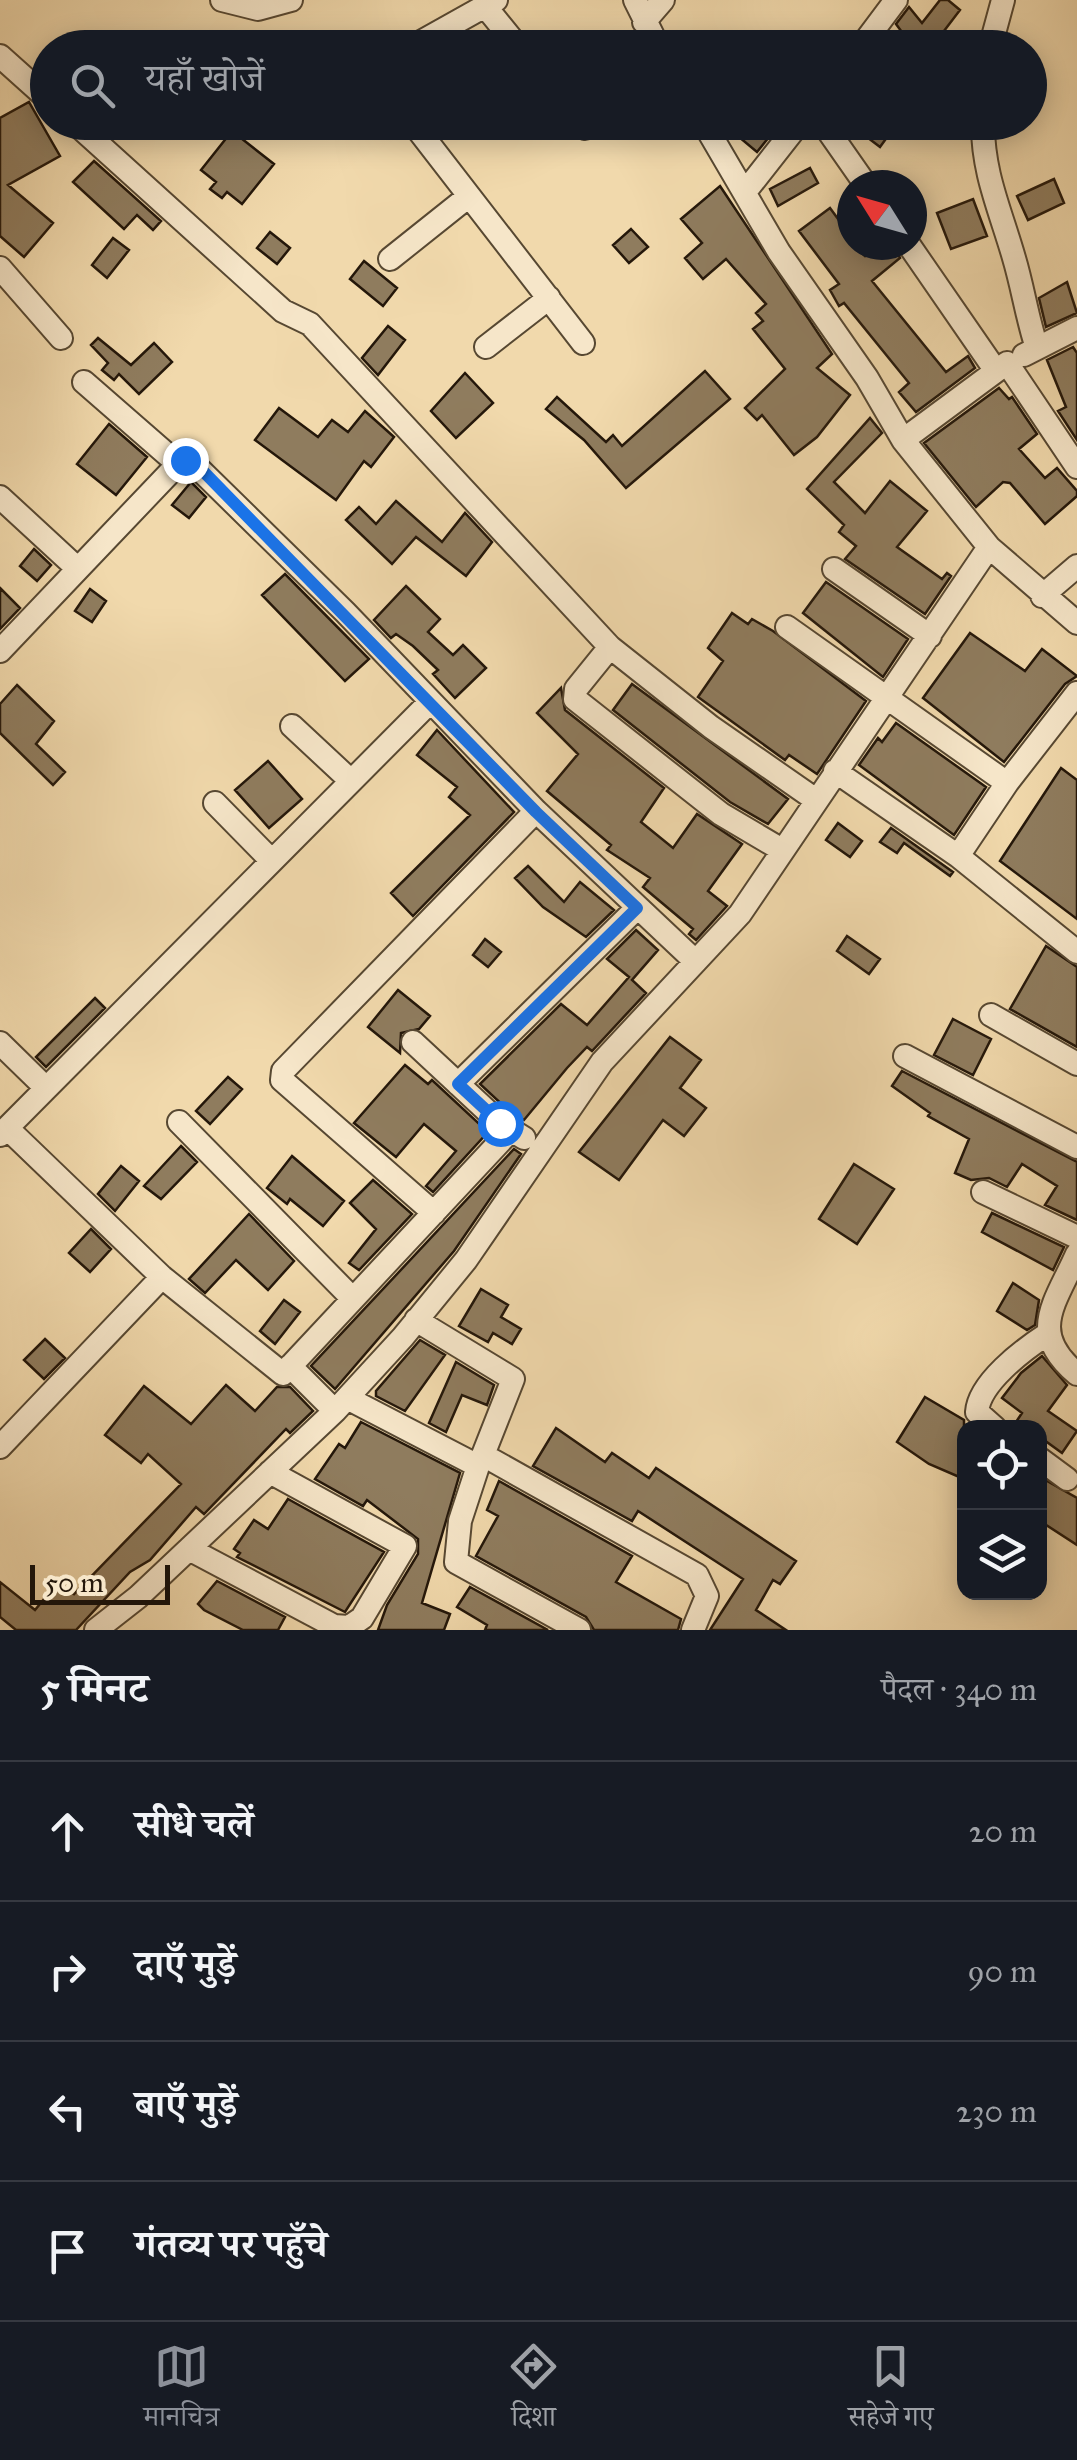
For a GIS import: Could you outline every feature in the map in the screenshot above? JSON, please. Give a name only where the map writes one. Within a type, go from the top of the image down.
[{"type":"street","points":[[222,0],[258,9],[291,0]]},
{"type":"street","points":[[639,11],[663,0]]},
{"type":"street","points":[[874,30],[896,0]]},
{"type":"street","points":[[995,30],[1003,0]]},
{"type":"street","points":[[442,30],[491,3],[508,30]]},
{"type":"street","points":[[0,56],[30,83]]},
{"type":"street","points":[[94,140],[283,311],[310,324],[610,647],[712,728],[816,800]]},
{"type":"street","points":[[426,140],[583,343]]},
{"type":"street","points":[[714,140],[903,440],[989,547],[1077,623]]},
{"type":"street","points":[[744,192],[786,140]]},
{"type":"street","points":[[835,140],[856,170]]},
{"type":"street","points":[[984,140],[988,185],[1015,260],[1024,310],[1037,348]]},
{"type":"street","points":[[390,259],[469,196]]},
{"type":"street","points":[[920,260],[1077,465]]},
{"type":"street","points":[[0,268],[61,338]]},
{"type":"street","points":[[486,347],[549,298]]},
{"type":"street","points":[[903,440],[1002,367],[1077,328]]},
{"type":"street","points":[[84,382],[178,464]]},
{"type":"street","points":[[0,651],[178,464],[191,461],[536,812],[695,961]]},
{"type":"street","points":[[0,497],[78,569]]},
{"type":"street","points":[[96,1630],[189,1549],[341,1404],[466,1260],[602,1062],[740,914],[989,547]]},
{"type":"street","points":[[1042,596],[1077,566]]},
{"type":"street","points":[[834,569],[930,636]]},
{"type":"street","points":[[787,628],[1007,783]]},
{"type":"street","points":[[610,647],[576,688],[575,699],[722,814],[782,850]]},
{"type":"street","points":[[958,856],[1007,783],[1077,692]]},
{"type":"street","points":[[430,702],[3,1131],[162,1276],[284,1374],[511,1130]]},
{"type":"street","points":[[292,726],[352,781]]},
{"type":"street","points":[[836,771],[958,856],[1077,952]]},
{"type":"street","points":[[214,803],[272,861]]},
{"type":"street","points":[[434,1213],[282,1080],[282,1071],[536,812]]},
{"type":"street","points":[[458,1084],[637,908]]},
{"type":"street","points":[[991,1015],[1077,1064]]},
{"type":"street","points":[[413,1042],[511,1130],[540,1147]]},
{"type":"street","points":[[0,1043],[46,1088]]},
{"type":"street","points":[[905,1056],[1077,1148]]},
{"type":"street","points":[[179,1122],[353,1299]]},
{"type":"street","points":[[983,1192],[1077,1237]]},
{"type":"street","points":[[1077,1254],[1048,1320],[1046,1335],[1051,1347],[1077,1374]]},
{"type":"street","points":[[0,1447],[162,1276]]},
{"type":"street","points":[[416,1320],[513,1379],[460,1521],[456,1562],[579,1630]]},
{"type":"street","points":[[986,1420],[977,1412],[981,1397],[1018,1356],[1046,1335]]},
{"type":"street","points":[[290,1366],[341,1404],[480,1461],[696,1575],[707,1596],[692,1630]]},
{"type":"street","points":[[1047,1464],[1068,1479]]},
{"type":"street","points":[[189,1549],[334,1626],[350,1627],[362,1618],[405,1546],[270,1472]]},
{"type":"building","points":[[940,0],[948,0],[960,10],[945,30],[900,30],[896,24],[909,7],[922,23]]},
{"type":"building","points":[[29,102],[30,140],[51,140],[60,156],[8,185],[53,223],[24,257],[0,236],[0,118]]},
{"type":"building","points":[[225,140],[243,140],[274,164],[242,204],[227,192],[222,198],[210,189],[216,182],[201,170]]},
{"type":"building","points":[[743,140],[767,140],[757,152]]},
{"type":"building","points":[[94,161],[161,221],[153,230],[137,215],[124,229],[73,182]]},
{"type":"building","points":[[810,168],[818,183],[778,206],[770,189]]},
{"type":"building","points":[[1054,179],[1064,203],[1028,220],[1017,196]]},
{"type":"building","points":[[720,186],[832,354],[817,368],[850,395],[817,437],[794,455],[762,415],[757,420],[745,408],[785,369],[753,329],[763,321],[756,313],[766,304],[726,259],[703,279],[685,258],[702,243],[681,219]]},
{"type":"building","points":[[973,199],[987,236],[951,249],[937,213]]},
{"type":"building","points":[[830,208],[837,218],[837,260],[898,260],[872,281],[946,372],[968,356],[975,368],[916,412],[899,392],[909,383],[844,303],[839,306],[830,290],[839,284],[799,231]]},
{"type":"building","points":[[631,229],[648,247],[629,263],[613,245]]},
{"type":"building","points":[[270,232],[290,248],[277,264],[257,248]]},
{"type":"building","points":[[113,238],[129,250],[107,278],[92,265]]},
{"type":"building","points":[[364,261],[397,288],[383,306],[350,279]]},
{"type":"building","points":[[1067,282],[1077,313],[1046,327],[1039,298]]},
{"type":"building","points":[[388,326],[405,340],[378,375],[362,358]]},
{"type":"building","points":[[98,338],[131,365],[154,343],[172,362],[139,394],[119,374],[114,380],[102,370],[108,363],[91,345]]},
{"type":"building","points":[[1073,347],[1077,353],[1077,440],[1058,411],[1066,407],[1047,360]]},
{"type":"building","points":[[705,371],[730,399],[626,488],[584,440],[546,409],[557,397],[606,442],[613,435],[622,446]]},
{"type":"building","points":[[465,373],[493,403],[456,438],[431,411]]},
{"type":"building","points":[[999,388],[1009,399],[1012,397],[1037,434],[1019,449],[1045,478],[1057,468],[1077,491],[1077,496],[1045,524],[1010,483],[1003,482],[976,507],[924,443]]},
{"type":"building","points":[[279,408],[318,437],[332,420],[348,432],[365,411],[394,437],[371,467],[364,461],[336,500],[255,440]]},
{"type":"building","points":[[870,418],[882,433],[834,482],[865,513],[890,481],[927,511],[897,547],[942,579],[947,573],[951,576],[925,614],[845,559],[856,546],[839,532],[844,525],[807,489]]},
{"type":"building","points":[[109,424],[147,457],[116,495],[77,464]]},
{"type":"building","points":[[191,482],[206,497],[189,518],[172,505]]},
{"type":"building","points":[[396,501],[442,542],[465,513],[492,542],[466,576],[416,537],[392,564],[346,520],[359,507],[376,524]]},
{"type":"building","points":[[34,549],[51,565],[37,581],[20,566]]},
{"type":"building","points":[[285,574],[369,659],[345,681],[262,595]]},
{"type":"building","points":[[826,582],[908,639],[883,677],[803,613]]},
{"type":"building","points":[[406,586],[440,619],[428,632],[453,655],[463,645],[486,668],[455,698],[433,674],[438,670],[396,634],[391,638],[374,620]]},
{"type":"building","points":[[0,588],[20,608],[0,629]]},
{"type":"building","points":[[90,589],[106,601],[92,622],[75,611]]},
{"type":"building","points":[[732,613],[748,624],[752,619],[773,631],[866,701],[817,774],[789,755],[785,760],[698,697],[723,661],[708,648]]},
{"type":"building","points":[[970,633],[1025,671],[1042,649],[1077,676],[1065,684],[1004,762],[923,698]]},
{"type":"building","points":[[632,684],[788,799],[768,824],[730,802],[613,710]]},
{"type":"building","points":[[17,685],[54,721],[36,744],[65,772],[53,785],[0,733],[0,704]]},
{"type":"building","points":[[561,688],[565,710],[664,788],[641,822],[673,848],[697,814],[742,844],[708,891],[727,906],[696,940],[689,934],[693,929],[643,887],[650,878],[607,850],[611,845],[547,791],[578,754],[537,713]]},
{"type":"building","points":[[896,723],[986,787],[954,835],[859,765],[878,738],[882,742]]},
{"type":"building","points":[[437,730],[514,812],[413,916],[391,893],[470,815],[449,797],[457,787],[417,755]]},
{"type":"building","points":[[268,761],[302,799],[269,828],[235,790]]},
{"type":"building","points":[[1061,768],[1077,780],[1077,919],[1000,861]]},
{"type":"building","points":[[838,823],[862,841],[850,857],[826,840]]},
{"type":"building","points":[[891,828],[953,872],[950,876],[904,843],[897,853],[880,842]]},
{"type":"building","points":[[528,866],[564,902],[580,882],[614,910],[586,937],[543,907],[515,878]]},
{"type":"building","points":[[636,930],[658,950],[632,980],[646,993],[592,1051],[587,1047],[524,1120],[509,1111],[480,1084],[561,1004],[587,1025],[629,977],[607,959]]},
{"type":"building","points":[[847,936],[880,959],[869,974],[837,951]]},
{"type":"building","points":[[485,939],[501,952],[488,967],[473,955]]},
{"type":"building","points":[[1046,946],[1077,967],[1077,1047],[1010,1009]]},
{"type":"building","points":[[398,990],[430,1016],[419,1029],[401,1033],[400,1053],[368,1027]]},
{"type":"building","points":[[95,998],[105,1008],[46,1067],[36,1057]]},
{"type":"building","points":[[953,1019],[991,1039],[973,1075],[934,1055]]},
{"type":"building","points":[[670,1037],[701,1060],[680,1088],[706,1108],[684,1136],[663,1120],[619,1180],[579,1152]]},
{"type":"building","points":[[405,1065],[428,1084],[432,1080],[488,1132],[433,1192],[426,1186],[456,1151],[424,1124],[396,1157],[354,1123]]},
{"type":"building","points":[[902,1071],[1077,1162],[1077,1220],[1045,1205],[1057,1186],[1022,1164],[1007,1187],[989,1178],[971,1180],[955,1173],[969,1139],[928,1116],[930,1113],[892,1086]]},
{"type":"building","points":[[228,1077],[242,1089],[210,1124],[196,1111]]},
{"type":"building","points":[[181,1146],[197,1162],[161,1199],[144,1186]]},
{"type":"building","points":[[514,1149],[521,1154],[454,1251],[335,1389],[311,1366]]},
{"type":"building","points":[[292,1156],[344,1201],[323,1226],[290,1199],[287,1204],[267,1188]]},
{"type":"building","points":[[854,1164],[894,1189],[857,1244],[819,1219]]},
{"type":"building","points":[[121,1166],[139,1181],[115,1211],[98,1194]]},
{"type":"building","points":[[373,1180],[412,1214],[359,1270],[349,1263],[376,1229],[350,1203]]},
{"type":"building","points":[[992,1213],[1064,1247],[1053,1270],[982,1232]]},
{"type":"building","points":[[249,1214],[294,1261],[268,1290],[236,1260],[205,1293],[189,1279]]},
{"type":"building","points":[[91,1229],[111,1249],[90,1272],[69,1253]]},
{"type":"building","points":[[1013,1283],[1039,1300],[1035,1325],[1027,1330],[997,1311]]},
{"type":"building","points":[[481,1289],[508,1305],[501,1317],[521,1329],[512,1344],[493,1333],[488,1342],[459,1326]]},
{"type":"building","points":[[284,1300],[300,1312],[275,1344],[260,1331]]},
{"type":"building","points":[[45,1339],[65,1358],[44,1379],[24,1360]]},
{"type":"building","points":[[420,1340],[445,1355],[405,1411],[376,1396],[376,1391]]},
{"type":"building","points":[[1042,1356],[1067,1385],[1048,1411],[1077,1431],[1062,1453],[1047,1442],[1047,1420],[1017,1420],[1022,1413],[1002,1398],[1021,1373]]},
{"type":"building","points":[[456,1362],[494,1385],[487,1405],[462,1395],[446,1432],[429,1423]]},
{"type":"building","points":[[226,1385],[255,1411],[277,1387],[290,1387],[313,1411],[290,1433],[286,1429],[204,1514],[196,1507],[150,1560],[130,1572],[76,1630],[16,1630],[0,1617],[0,1582],[35,1610],[58,1582],[74,1594],[181,1484],[148,1454],[141,1463],[105,1435],[144,1386],[191,1424]]},
{"type":"building","points":[[925,1397],[964,1420],[957,1420],[957,1476],[929,1464],[897,1442]]},
{"type":"building","points":[[361,1422],[460,1473],[422,1603],[450,1614],[444,1630],[378,1630],[387,1605],[418,1554],[418,1539],[367,1500],[363,1506],[315,1479],[339,1444],[345,1448]]},
{"type":"building","points":[[556,1428],[605,1462],[612,1453],[649,1478],[656,1468],[796,1561],[780,1584],[773,1580],[756,1610],[786,1630],[710,1630],[743,1579],[638,1511],[632,1521],[533,1466]]},
{"type":"building","points":[[499,1481],[632,1556],[616,1582],[681,1619],[678,1630],[594,1630],[586,1617],[476,1556],[498,1516],[487,1510]]},
{"type":"building","points":[[1047,1481],[1077,1498],[1077,1545],[1047,1526]]},
{"type":"building","points":[[288,1499],[384,1552],[345,1612],[237,1557],[240,1553],[234,1549],[254,1520],[268,1529]]},
{"type":"building","points":[[217,1581],[285,1617],[278,1630],[243,1630],[204,1610],[198,1604]]},
{"type":"building","points":[[470,1587],[548,1630],[485,1630],[487,1625],[457,1607]]},
{"type":"route","points":[[185,460],[200,468],[345,612],[536,812],[637,908],[458,1084],[500,1123]]}]
